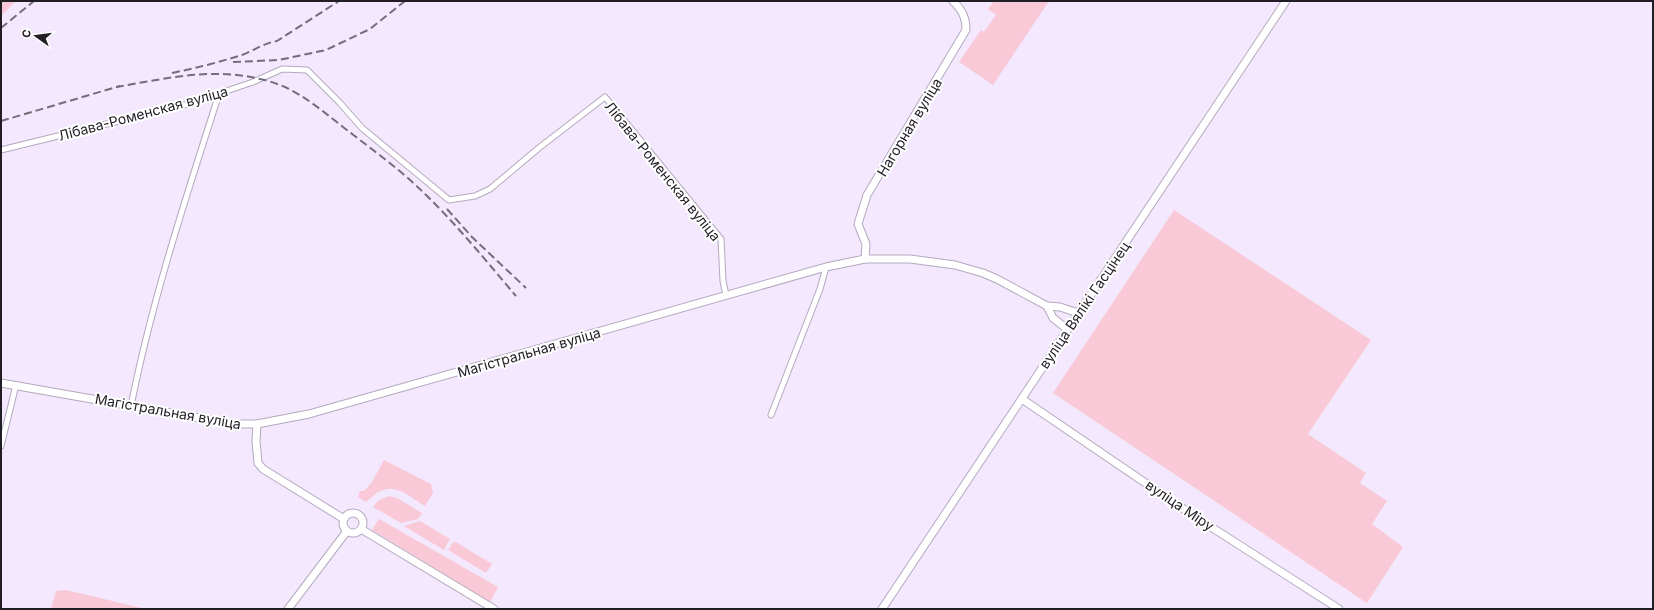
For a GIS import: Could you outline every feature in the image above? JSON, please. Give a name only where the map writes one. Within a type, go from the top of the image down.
[{"type":"main road","name":"Нагорная вуліца","points":[[865,259],[866,244],[858,224],[867,195],[966,30],[966,23],[962,10],[952,1]]},
{"type":"main road","name":"вуліца Вялікі Гасцінец","points":[[882,609],[1286,1]]},
{"type":"main road","name":"Магістральная вуліца","points":[[1,383],[234,424],[258,424],[309,414],[826,267],[865,259],[910,259],[955,265],[983,273],[997,279],[1047,306]]},
{"type":"main road","points":[[1047,306],[1060,307],[1078,313]]},
{"type":"main road","points":[[1047,306],[1053,318],[1067,329]]},
{"type":"main road","name":"вуліца Міру","points":[[1022,399],[1194,516],[1338,609]]},
{"type":"main road","points":[[258,424],[256,441],[258,463],[263,469],[344,519]]},
{"type":"main road","points":[[344,519],[350,514],[359,516],[362,521],[361,529]]},
{"type":"main road","points":[[344,519],[344,526],[347,531],[354,533],[361,529]]},
{"type":"main road","points":[[361,529],[494,609]]},
{"type":"main road","points":[[288,609],[347,531]]},
{"type":"street","name":"Лібава-Роменская вуліца","points":[[1,150],[188,104],[253,82],[282,69],[307,70],[340,103],[362,128],[450,200],[475,196],[490,188],[604,97],[721,240],[723,281],[726,295]]},
{"type":"street","points":[[131,406],[143,352],[165,269],[219,94]]},
{"type":"street","points":[[771,415],[820,289],[826,267]]},
{"type":"street","points":[[1,446],[16,385]]},
{"type":"shaded area","points":[[1,1],[16,1],[1,16]]},
{"type":"shaded area","points":[[994,1],[1049,1],[993,85],[959,62],[981,30],[984,32],[996,15],[988,9]]},
{"type":"shaded area","points":[[1174,210],[1371,340],[1308,434],[1366,473],[1360,483],[1387,501],[1372,524],[1403,547],[1367,603],[1053,393]]},
{"type":"shaded area","points":[[384,460],[431,484],[433,493],[425,506],[396,489],[382,490],[366,502],[358,497],[360,491],[364,491],[372,482]]},
{"type":"shaded area","points":[[389,496],[397,498],[422,513],[418,519],[401,523],[373,507],[379,500]]},
{"type":"shaded area","points":[[379,519],[498,587],[490,602],[372,530]]},
{"type":"shaded area","points":[[420,521],[450,539],[444,550],[404,526]]},
{"type":"shaded area","points":[[454,541],[492,564],[486,573],[448,550]]},
{"type":"shaded area","points":[[66,590],[146,609],[51,609],[56,591]]},
{"type":"railway","points":[[1,28],[34,1]]},
{"type":"railway","points":[[172,73],[234,58],[268,43],[277,41],[339,1]]},
{"type":"railway","points":[[233,62],[279,60],[326,50],[370,29],[405,1]]},
{"type":"railway","points":[[116,87],[206,74],[242,76],[260,79],[284,86],[323,112],[385,159],[416,185],[461,231],[516,296]]},
{"type":"railway","points":[[1,121],[120,86]]},
{"type":"railway","points":[[447,209],[472,237],[526,288]]}]
